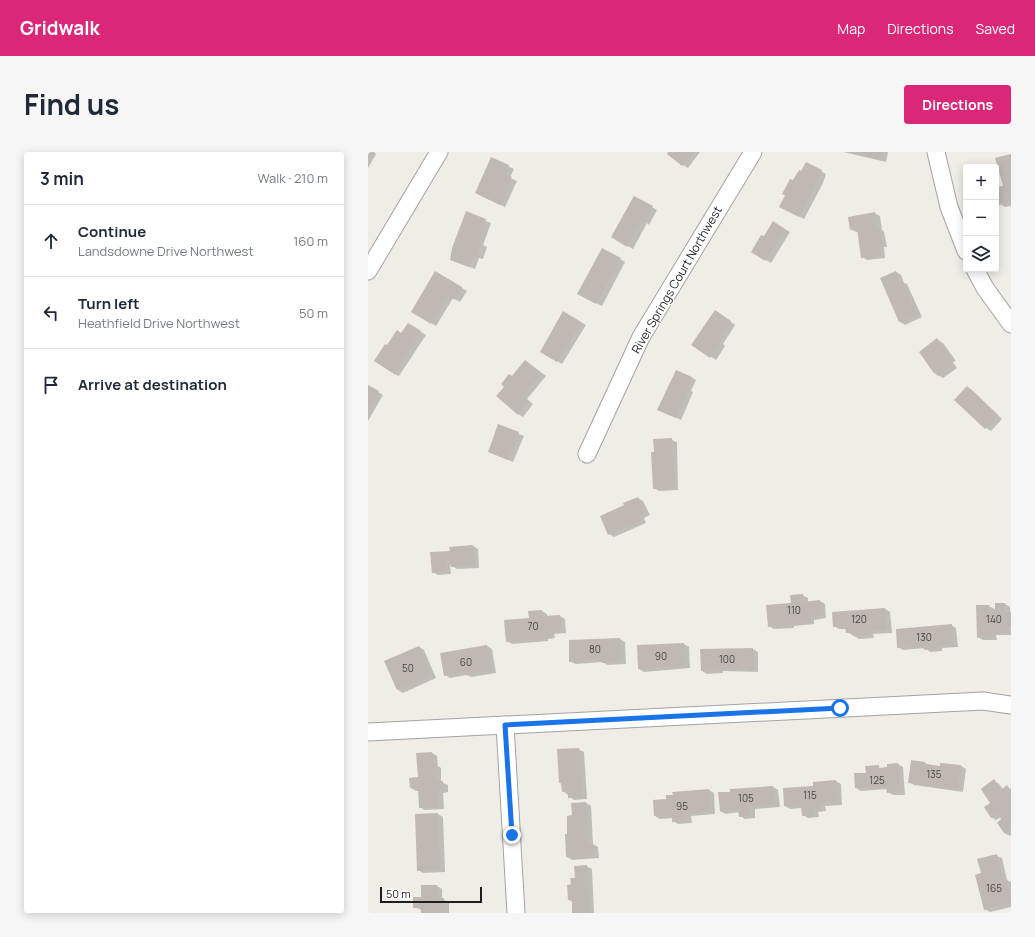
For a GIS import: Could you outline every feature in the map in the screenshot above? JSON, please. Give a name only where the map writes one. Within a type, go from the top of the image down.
[{"type":"street","points":[[368,270],[439,152]]},
{"type":"street","name":"River Springs Court Northwest","points":[[587,454],[641,337],[752,152]]},
{"type":"street","points":[[936,152],[949,207],[963,243]]},
{"type":"street","points":[[977,272],[985,288],[1011,324]]},
{"type":"street","points":[[368,732],[983,701],[1011,705]]},
{"type":"street","points":[[505,725],[516,913]]},
{"type":"building","points":[[668,152],[693,152],[682,166],[667,154]]},
{"type":"building","points":[[849,152],[882,152],[881,160]]},
{"type":"building","points":[[1011,154],[1011,202],[999,205],[999,187],[1003,186],[999,172],[999,164],[997,164],[995,158]]},
{"type":"building","points":[[491,157],[509,165],[505,174],[512,177],[500,205],[475,193]]},
{"type":"building","points":[[806,162],[822,170],[799,217],[779,207],[785,195],[782,194],[790,179],[793,180],[799,170],[801,171]]},
{"type":"building","points":[[634,196],[653,206],[644,223],[641,221],[627,247],[611,237]]},
{"type":"building","points":[[466,211],[486,219],[478,242],[482,243],[477,257],[473,255],[469,267],[450,260],[452,248]]},
{"type":"building","points":[[875,212],[877,228],[879,228],[882,244],[879,245],[880,255],[861,258],[857,229],[850,230],[848,217]]},
{"type":"building","points":[[773,221],[785,229],[765,261],[751,252],[761,235],[764,236]]},
{"type":"building","points":[[602,248],[621,258],[596,304],[577,294]]},
{"type":"building","points":[[435,271],[462,287],[455,300],[448,296],[431,324],[411,312]]},
{"type":"building","points":[[896,271],[900,281],[902,280],[917,315],[899,322],[880,278]]},
{"type":"building","points":[[715,310],[731,321],[718,340],[721,342],[710,358],[691,345]]},
{"type":"building","points":[[563,311],[581,322],[557,362],[540,352]]},
{"type":"building","points":[[408,323],[421,331],[394,374],[374,361],[385,344],[387,345],[397,330],[401,333]]},
{"type":"building","points":[[937,338],[951,358],[949,359],[953,365],[938,376],[933,372],[919,352]]},
{"type":"building","points":[[525,360],[541,373],[523,396],[529,401],[518,415],[496,396],[504,387],[501,384],[509,374],[512,376]]},
{"type":"building","points":[[676,370],[692,377],[687,388],[689,389],[676,418],[657,410]]},
{"type":"building","points":[[368,385],[379,391],[368,409]]},
{"type":"building","points":[[967,386],[998,415],[985,429],[954,400]]},
{"type":"building","points":[[498,424],[519,432],[508,460],[488,452]]},
{"type":"building","points":[[672,438],[674,488],[653,489],[651,452],[654,452],[653,439]]},
{"type":"building","points":[[638,497],[645,513],[640,515],[642,520],[608,535],[600,516],[624,505],[623,503]]},
{"type":"building","points":[[473,545],[475,565],[451,567],[451,563],[446,563],[446,571],[432,573],[430,552],[450,551],[449,547]]},
{"type":"building","points":[[803,594],[803,602],[820,600],[821,616],[809,617],[810,622],[768,627],[766,605],[791,603],[790,595]]},
{"type":"building","points":[[995,603],[1005,603],[1005,612],[1011,612],[1011,626],[1009,626],[1009,633],[992,633],[992,637],[977,638],[976,605],[989,605],[989,612],[995,611]]},
{"type":"building","points":[[885,608],[887,630],[869,631],[869,635],[853,636],[853,632],[846,633],[845,626],[833,627],[832,612]]},
{"type":"building","points":[[542,610],[543,616],[560,615],[562,631],[550,632],[550,636],[544,636],[544,639],[506,642],[504,620],[529,618],[528,611]]},
{"type":"building","points":[[952,624],[953,644],[937,646],[937,649],[924,650],[923,647],[917,646],[897,648],[896,629]]},
{"type":"building","points":[[620,638],[621,662],[602,663],[602,659],[569,662],[569,640]]},
{"type":"building","points":[[684,643],[685,666],[638,669],[637,645]]},
{"type":"building","points":[[487,645],[491,670],[465,675],[464,672],[444,676],[440,653]]},
{"type":"building","points":[[419,646],[432,675],[397,690],[384,661]]},
{"type":"building","points":[[753,648],[753,670],[718,669],[718,671],[701,671],[700,649]]},
{"type":"building","points":[[579,748],[582,797],[568,798],[568,791],[562,792],[561,783],[559,783],[557,749]]},
{"type":"building","points":[[432,752],[433,764],[436,764],[437,781],[443,781],[443,790],[439,790],[439,807],[419,808],[418,788],[410,788],[409,778],[418,777],[416,753]]},
{"type":"building","points":[[911,760],[940,766],[940,763],[961,765],[958,789],[908,783]]},
{"type":"building","points":[[898,763],[900,792],[887,793],[886,787],[855,788],[854,773],[866,773],[865,766],[879,765],[879,768],[887,767],[887,764]]},
{"type":"building","points":[[994,779],[1001,790],[1007,785],[1011,791],[1011,829],[1004,833],[997,823],[1001,819],[997,813],[991,818],[984,807],[990,803],[981,789]]},
{"type":"building","points":[[836,780],[837,802],[821,803],[821,809],[814,809],[814,815],[802,816],[801,805],[784,806],[783,788],[813,786],[813,782]]},
{"type":"building","points":[[773,786],[775,804],[750,806],[750,815],[739,817],[738,809],[720,811],[718,792],[730,792],[730,789]]},
{"type":"building","points":[[709,789],[711,812],[687,814],[687,821],[672,822],[672,815],[654,816],[653,800],[666,799],[666,795],[673,795],[672,792]]},
{"type":"building","points":[[586,802],[589,843],[593,843],[594,855],[566,857],[565,834],[567,834],[567,816],[572,815],[571,803]]},
{"type":"building","points":[[438,813],[440,870],[417,871],[415,814]]},
{"type":"building","points":[[997,854],[1003,880],[1007,879],[1011,903],[984,910],[975,875],[981,873],[977,859]]},
{"type":"building","points":[[587,865],[590,913],[572,913],[572,900],[568,900],[567,885],[571,884],[570,878],[575,878],[574,866]]},
{"type":"building","points":[[421,885],[437,885],[437,898],[444,898],[444,913],[421,913],[421,908],[413,908],[413,897],[421,897]]},
{"type":"route","points":[[512,835],[505,725],[840,708]]}]
